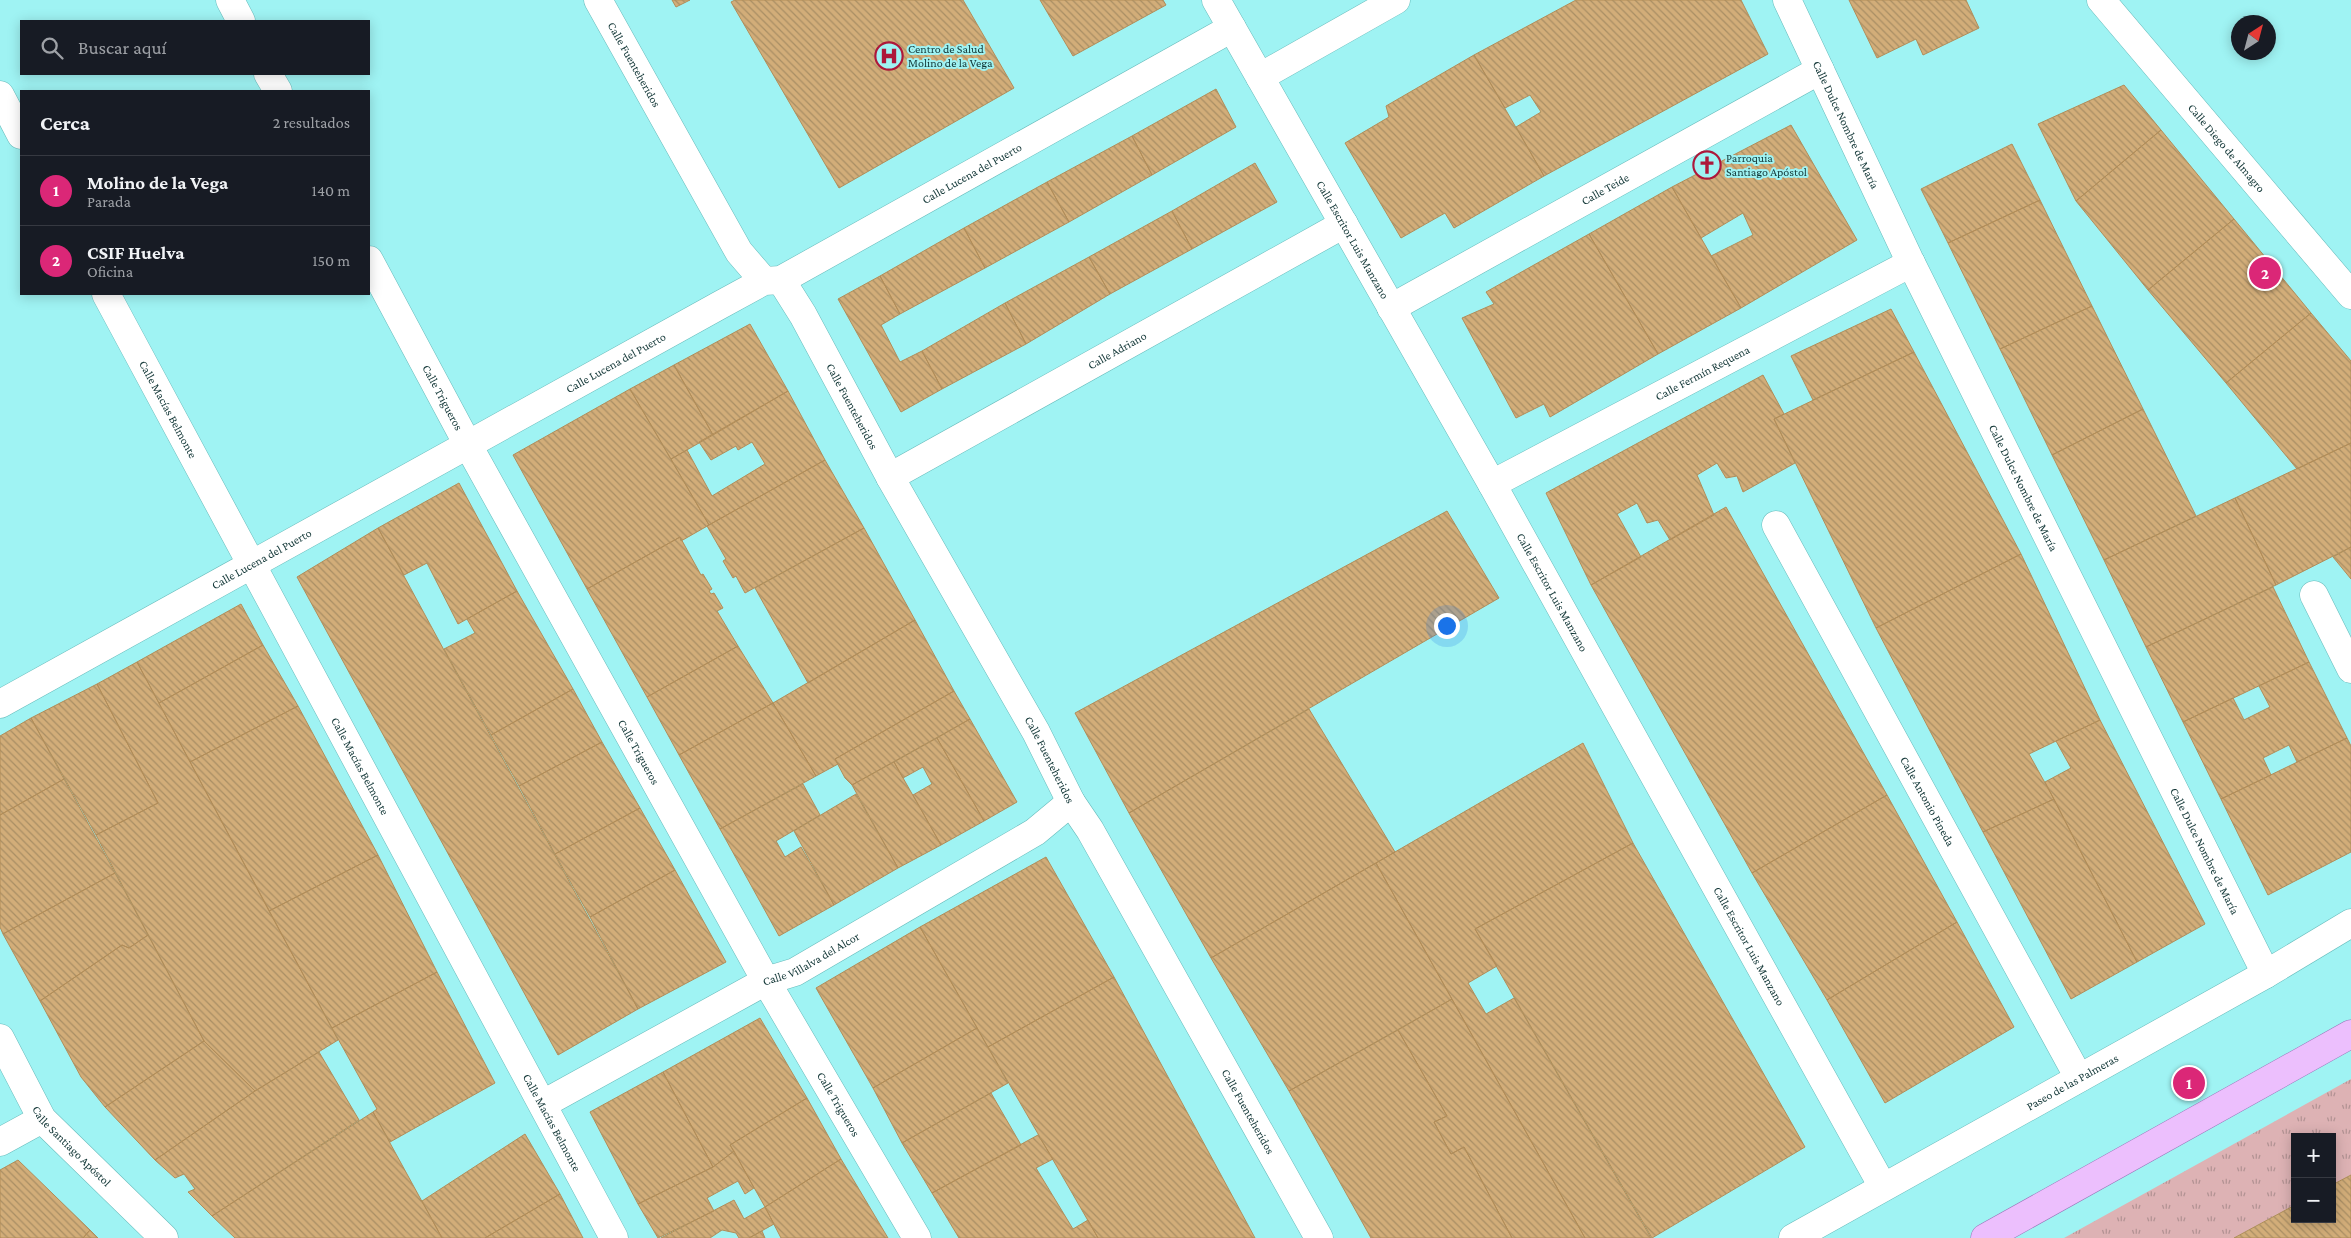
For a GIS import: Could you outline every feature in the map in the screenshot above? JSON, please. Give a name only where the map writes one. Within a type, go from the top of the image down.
[{"type":"main road","points":[[1985,1238],[2351,1034]]},
{"type":"street","points":[[230,0],[240,20]]},
{"type":"street","name":"Calle Fuenteheridos","points":[[598,0],[739,252],[772,281],[802,315],[890,477],[1036,732],[1071,802],[1090,830],[1319,1238]]},
{"type":"street","name":"Calle Escritor Luis Manzano","points":[[1216,0],[1492,484],[1883,1187]]},
{"type":"street","points":[[1260,77],[1396,0]]},
{"type":"street","name":"Calle Dulce Nombre de María","points":[[1786,0],[1911,264],[2266,974]]},
{"type":"street","name":"Calle Diego de Almagro","points":[[2101,0],[2351,295]]},
{"type":"street","name":"Calle Lucena del Puerto","points":[[0,704],[251,564],[1232,28]]},
{"type":"street","name":"Calle Teide","points":[[1391,308],[1820,70]]},
{"type":"street","points":[[269,75],[277,90]]},
{"type":"street","points":[[0,95],[20,133]]},
{"type":"street","name":"Calle Adriano","points":[[890,477],[1344,224]]},
{"type":"street","name":"Calle Trigueros","points":[[370,262],[468,445],[766,981],[917,1238]]},
{"type":"street","name":"Calle Fermín Requena","points":[[1492,484],[1911,264]]},
{"type":"street","name":"Calle Macías Belmonte","points":[[107,295],[614,1238]]},
{"type":"street","name":"Calle Antonio Pineda","points":[[1776,525],[2079,1078]]},
{"type":"street","points":[[2314,595],[2351,670]]},
{"type":"street","name":"Calle Villalva del Alcor","points":[[543,1104],[766,981],[795,972],[1026,837],[1071,802]]},
{"type":"street","name":"Paseo de las Palmeras","points":[[1793,1238],[2266,974],[2351,923]]},
{"type":"street","name":"Calle Santiago Apóstol","points":[[0,1038],[42,1119],[164,1238]]},
{"type":"street","points":[[0,1142],[42,1119]]},
{"type":"green space","points":[[2351,1079],[2351,1175],[2336,1183],[2336,1133],[2291,1133],[2291,1207],[2234,1238],[2064,1238]]},
{"type":"building","points":[[672,0],[690,0],[676,7]]},
{"type":"building","points":[[735,0],[963,0],[1014,88],[839,188],[731,2]]},
{"type":"building","points":[[1040,0],[1163,0],[1166,5],[1073,56]]},
{"type":"building","points":[[1576,0],[1741,0],[1768,54],[1544,176],[1516,127],[1541,112],[1530,95],[1505,108],[1474,55]]},
{"type":"building","points":[[1849,0],[1966,0],[1979,28],[1923,55],[1916,39],[1877,58]]},
{"type":"building","points":[[1474,55],[1544,176],[1454,228],[1445,213],[1401,238],[1345,143],[1389,117],[1386,106]]},
{"type":"building","points":[[2124,85],[2161,130],[2076,201],[2038,124]]},
{"type":"building","points":[[1216,89],[1236,127],[1152,175],[1132,136]]},
{"type":"building","points":[[1791,125],[1857,240],[1741,308],[1711,256],[1753,235],[1743,213],[1701,238],[1672,187]]},
{"type":"building","points":[[2161,130],[2234,219],[2148,290],[2076,201]]},
{"type":"building","points":[[1132,136],[1152,175],[1069,222],[1047,182]]},
{"type":"building","points":[[2012,144],[2040,200],[1948,243],[1921,189]]},
{"type":"building","points":[[1255,163],[1277,202],[1192,249],[1172,211]]},
{"type":"building","points":[[1047,182],[1069,222],[985,268],[964,228]]},
{"type":"building","points":[[1672,187],[1741,308],[1658,354],[1589,234]]},
{"type":"building","points":[[2040,200],[2092,306],[2000,349],[1948,243]]},
{"type":"building","points":[[1172,211],[1192,249],[1110,294],[1089,257]]},
{"type":"building","points":[[2234,219],[2311,313],[2226,383],[2148,290]]},
{"type":"building","points":[[964,228],[985,268],[900,314],[880,276]]},
{"type":"building","points":[[1589,234],[1658,354],[1550,417],[1544,404],[1516,418],[1462,318],[1494,304],[1486,292]]},
{"type":"building","points":[[1089,257],[1110,294],[1026,344],[1005,303]]},
{"type":"building","points":[[880,276],[900,314],[881,325],[900,362],[922,351],[942,389],[901,412],[838,299]]},
{"type":"building","points":[[1005,303],[1026,344],[942,389],[922,351]]},
{"type":"building","points":[[2092,306],[2143,409],[2052,455],[2000,349]]},
{"type":"building","points":[[1891,309],[1914,352],[1813,400],[1791,356]]},
{"type":"building","points":[[2311,313],[2351,361],[2351,443],[2297,469],[2226,383]]},
{"type":"building","points":[[750,324],[788,391],[713,435],[674,365]]},
{"type":"building","points":[[1914,352],[2021,554],[1876,628],[1774,419]]},
{"type":"building","points":[[674,365],[713,435],[671,459],[630,389]]},
{"type":"building","points":[[1763,375],[1784,414],[1774,419],[1795,463],[1743,492],[1737,476],[1726,478],[1717,463],[1697,475],[1714,515],[1670,540],[1658,520],[1647,523],[1637,503],[1617,514],[1641,557],[1591,585],[1546,493]]},
{"type":"building","points":[[630,389],[709,525],[681,541],[680,537],[587,589],[513,455]]},
{"type":"building","points":[[788,391],[825,460],[709,525],[671,459],[687,450],[712,496],[765,464],[752,442],[738,450],[736,446],[711,460],[699,442]]},
{"type":"building","points":[[2143,409],[2196,516],[2104,560],[2052,455]]},
{"type":"building","points":[[2351,443],[2351,547],[2276,585],[2235,498]]},
{"type":"building","points":[[825,460],[864,528],[745,593],[736,576],[733,578],[723,561],[726,559],[707,526]]},
{"type":"building","points":[[459,483],[517,591],[458,624],[427,563],[404,575],[378,528]]},
{"type":"building","points":[[2235,498],[2276,585],[2146,647],[2104,560]]},
{"type":"building","points":[[1726,507],[1887,795],[1752,873],[1591,585]]},
{"type":"building","points":[[1447,511],[1499,598],[1129,813],[1075,713]]},
{"type":"building","points":[[378,528],[638,1009],[558,1055],[297,577]]},
{"type":"building","points":[[864,528],[915,620],[808,683],[755,588]]},
{"type":"building","points":[[680,537],[701,575],[703,574],[712,589],[709,591],[711,594],[714,593],[723,608],[717,611],[738,646],[647,697],[587,589]]},
{"type":"building","points":[[2351,547],[2351,579],[2333,557]]},
{"type":"building","points":[[2021,554],[2100,720],[2029,754],[2054,799],[1983,832],[1876,628]]},
{"type":"building","points":[[2273,587],[2309,662],[2183,722],[2146,647]]},
{"type":"building","points":[[517,591],[573,689],[491,735],[444,649],[475,633],[467,619]]},
{"type":"building","points":[[241,604],[263,645],[159,703],[137,662]]},
{"type":"building","points":[[915,620],[954,691],[835,759],[838,764],[816,776],[773,703]]},
{"type":"building","points":[[263,645],[298,706],[190,762],[159,703]]},
{"type":"building","points":[[738,646],[773,703],[679,755],[647,697]]},
{"type":"building","points":[[137,662],[338,1040],[255,1091],[204,1041],[96,835],[158,803],[97,684]]},
{"type":"building","points":[[2309,662],[2347,738],[2297,762],[2289,745],[2263,758],[2271,775],[2221,799],[2183,722],[2233,698],[2244,720],[2270,707],[2259,686]]},
{"type":"building","points":[[97,684],[158,803],[96,835],[31,718]]},
{"type":"building","points":[[573,689],[602,742],[519,786],[491,735]]},
{"type":"building","points":[[954,691],[970,719],[852,785],[845,778],[835,759]]},
{"type":"building","points":[[773,703],[816,776],[720,829],[679,755]]},
{"type":"building","points":[[298,706],[378,855],[269,911],[190,762]]},
{"type":"building","points":[[1309,709],[1395,852],[1211,958],[1129,813]]},
{"type":"building","points":[[31,718],[64,779],[0,815],[0,736]]},
{"type":"building","points":[[970,719],[1017,802],[984,821],[937,738]]},
{"type":"building","points":[[2100,720],[2205,924],[2137,962],[2045,782],[2071,768],[2056,741]]},
{"type":"building","points":[[937,738],[984,821],[941,845],[913,795],[932,784],[923,767],[903,778],[894,762]]},
{"type":"building","points":[[2347,738],[2351,746],[2351,852],[2268,895],[2221,799]]},
{"type":"building","points":[[602,742],[640,808],[555,854],[519,786]]},
{"type":"building","points":[[1583,743],[1633,843],[1475,929],[1497,966],[1468,983],[1486,1014],[1514,998],[1651,1238],[1585,1238],[1376,863]]},
{"type":"building","points":[[894,762],[941,845],[898,868],[852,785]]},
{"type":"building","points":[[64,779],[115,873],[3,934],[0,927],[0,815]]},
{"type":"building","points":[[803,784],[820,815],[776,841],[785,857],[801,847],[834,905],[779,936],[720,829]]},
{"type":"building","points":[[856,794],[898,868],[834,905],[794,831]]},
{"type":"building","points":[[1887,795],[1957,922],[1827,1000],[1752,873]]},
{"type":"building","points":[[2054,799],[2137,962],[2071,999],[1983,832]]},
{"type":"building","points":[[640,808],[675,870],[590,917],[555,854]]},
{"type":"building","points":[[1633,843],[1805,1147],[1652,1238],[1475,929]]},
{"type":"building","points":[[378,855],[437,972],[332,1028],[269,911]]},
{"type":"building","points":[[1046,857],[1114,977],[988,1047],[920,927]]},
{"type":"building","points":[[1376,863],[1452,999],[1289,1091],[1211,958]]},
{"type":"building","points":[[675,870],[726,962],[638,1009],[590,917]]},
{"type":"building","points":[[115,873],[148,935],[129,948],[122,945],[40,1001],[3,934]]},
{"type":"building","points":[[1957,922],[2014,1027],[1885,1103],[1827,1000]]},
{"type":"building","points":[[920,927],[977,1028],[873,1088],[816,988]]},
{"type":"building","points":[[148,935],[204,1041],[105,1107],[81,1077],[40,1001],[122,945],[129,948]]},
{"type":"building","points":[[437,972],[495,1083],[390,1142],[373,1112],[377,1109],[332,1028]]},
{"type":"building","points":[[1114,977],[1255,1238],[1098,1238],[988,1047]]},
{"type":"building","points":[[1452,999],[1585,1238],[1512,1238],[1464,1147],[1451,1154],[1434,1122],[1447,1116],[1398,1030]]},
{"type":"building","points":[[760,1018],[807,1098],[730,1145],[734,1151],[713,1167],[663,1072]]},
{"type":"building","points":[[977,1028],[1008,1083],[902,1143],[873,1088]]},
{"type":"building","points":[[1398,1030],[1447,1116],[1434,1122],[1451,1154],[1464,1147],[1512,1238],[1371,1238],[1289,1091]]},
{"type":"building","points":[[204,1041],[255,1091],[155,1160],[105,1107]]},
{"type":"building","points":[[319,1052],[359,1120],[212,1216],[188,1192],[195,1189],[184,1174],[175,1178],[155,1160],[255,1091]]},
{"type":"building","points":[[663,1072],[713,1167],[638,1204],[590,1112]]},
{"type":"building","points":[[991,1093],[1021,1145],[932,1193],[902,1143]]},
{"type":"building","points":[[807,1098],[841,1159],[765,1207],[730,1145]]},
{"type":"building","points":[[373,1112],[442,1238],[235,1238],[212,1216]]},
{"type":"building","points":[[525,1134],[560,1194],[485,1238],[442,1238],[422,1201]]},
{"type":"building","points":[[1038,1135],[1053,1159],[1036,1168],[1073,1229],[1088,1220],[1098,1238],[959,1238],[932,1193]]},
{"type":"building","points":[[734,1151],[754,1188],[745,1194],[738,1181],[707,1198],[714,1211],[658,1238],[638,1204],[713,1167]]},
{"type":"building","points":[[841,1159],[888,1238],[781,1238],[765,1207]]},
{"type":"building","points":[[18,1160],[90,1230],[83,1238],[0,1238],[0,1170]]},
{"type":"building","points":[[2351,1175],[2351,1238],[2234,1238],[2291,1207],[2291,1223],[2336,1223],[2336,1183]]},
{"type":"building","points":[[560,1194],[583,1238],[485,1238]]},
{"type":"building","points":[[734,1200],[744,1219],[765,1207],[774,1224],[749,1238],[739,1238],[736,1233],[722,1230],[710,1238],[661,1238]]},
{"type":"building","points":[[90,1230],[98,1238],[83,1238]]},
{"type":"building","points":[[762,1231],[765,1238],[749,1238]]},
{"type":"place","name":"Centro de Salud Molino de la Vega","points":[[889,56]]},
{"type":"place","name":"Parroquia Santiago Apóstol","points":[[1707,165]]},
{"type":"place","name":"CSIF Huelva","points":[[2265,273]]},
{"type":"place","name":"Molino de la Vega","points":[[2189,1083]]}]
